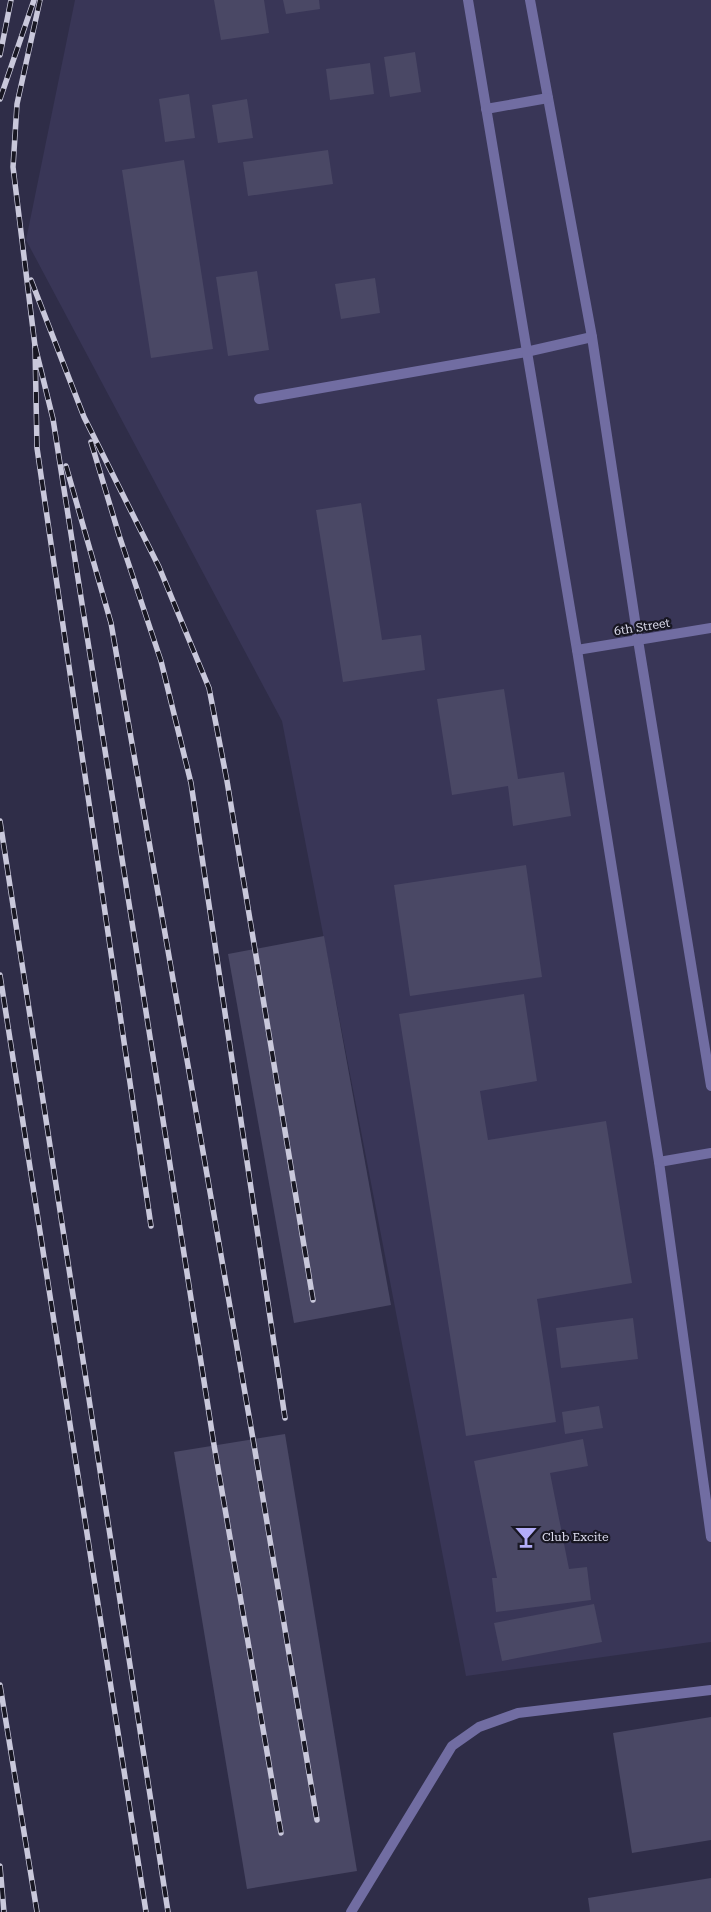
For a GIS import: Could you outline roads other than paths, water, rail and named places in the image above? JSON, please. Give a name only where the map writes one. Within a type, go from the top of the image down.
[{"type":"street","points":[[468,0],[577,650],[659,1162],[711,1537]]},
{"type":"street","points":[[530,0],[592,337],[638,640],[711,1086]]},
{"type":"street","points":[[486,109],[548,98]]},
{"type":"street","points":[[258,399],[526,352],[592,337]]},
{"type":"street","name":"6th Street","points":[[577,650],[711,628]]},
{"type":"street","points":[[659,1162],[711,1153]]},
{"type":"street","points":[[351,1912],[452,1746],[478,1727],[518,1713],[711,1690]]},
{"type":"railway","points":[[0,55],[11,0]]},
{"type":"railway","points":[[0,99],[34,0]]},
{"type":"railway","points":[[40,0],[17,104],[13,167],[35,346],[37,448],[151,1226]]},
{"type":"railway","points":[[31,280],[84,417],[159,567],[209,688],[227,781],[313,1300]]},
{"type":"railway","points":[[35,346],[53,419],[214,1445],[281,1833]]},
{"type":"railway","points":[[91,442],[119,535],[161,661],[191,783],[285,1418]]},
{"type":"railway","points":[[66,466],[111,623],[253,1439],[317,1820]]},
{"type":"railway","points":[[0,821],[168,1912]]},
{"type":"railway","points":[[0,975],[146,1912]]},
{"type":"railway","points":[[0,1685],[37,1912]]},
{"type":"railway","points":[[0,1866],[4,1912]]},
{"type":"place","name":"Club Excite","points":[[526,1537]]}]
